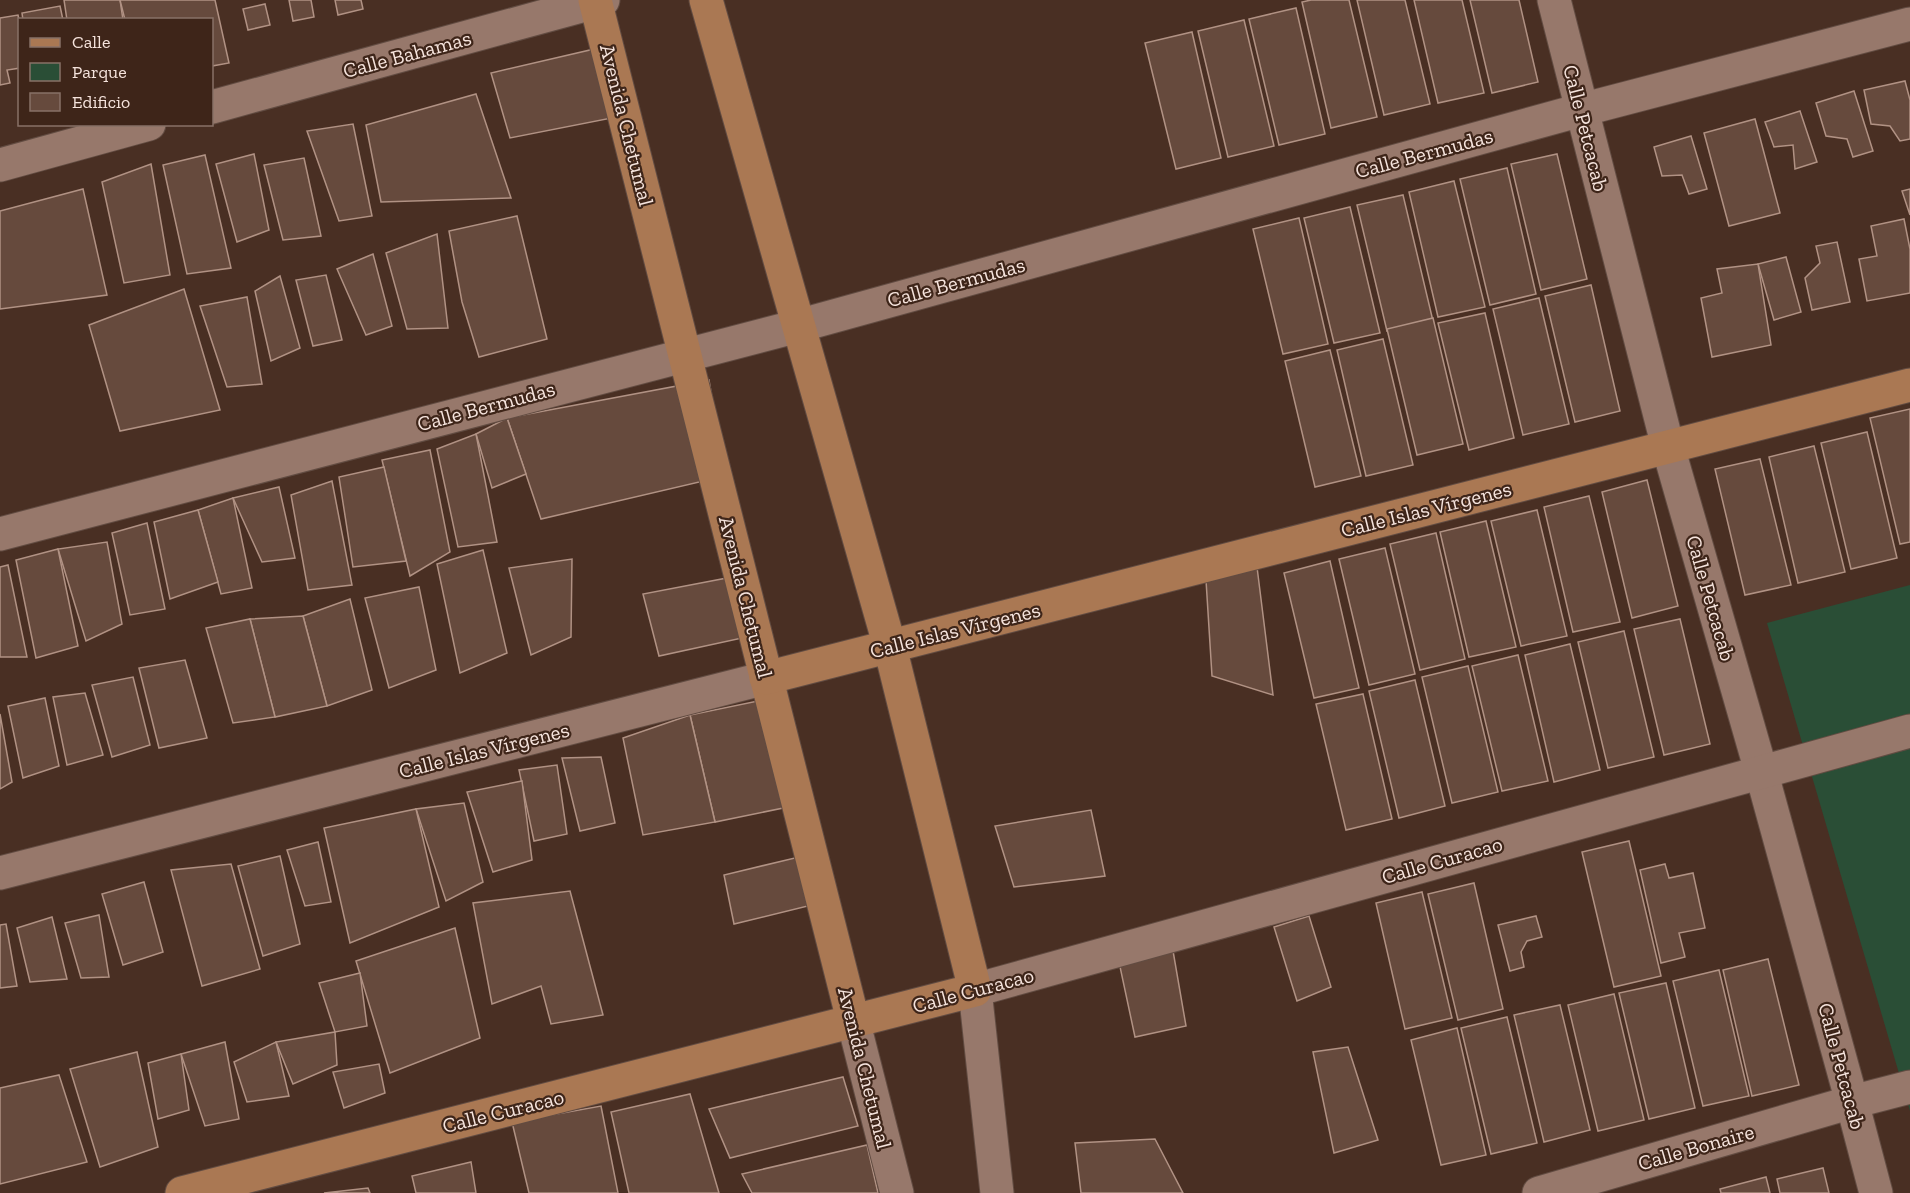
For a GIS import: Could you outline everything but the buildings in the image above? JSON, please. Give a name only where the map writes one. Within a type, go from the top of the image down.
[{"type":"main road","points":[[706,0],[890,647],[975,990]]},
{"type":"main road","name":"Avenida Chetumal","points":[[598,1],[684,354],[853,1020]]},
{"type":"main road","name":"Calle Islas Vírgenes","points":[[766,678],[1910,384]]},
{"type":"main road","name":"Calle Curacao","points":[[182,1193],[975,990]]},
{"type":"street","name":"Calle Petcacab","points":[[1554,0],[1668,447],[1761,771],[1876,1193]]},
{"type":"street","name":"Calle Bahamas","points":[[213,107],[598,1]]},
{"type":"street","name":"Calle Bermudas","points":[[0,534],[798,326],[1581,110],[1910,24]]},
{"type":"street","points":[[0,165],[142,126]]},
{"type":"street","name":"Calle Islas Vírgenes","points":[[0,873],[766,678]]},
{"type":"street","name":"Calle Curacao","points":[[975,990],[1910,731]]},
{"type":"street","points":[[975,990],[996,1193]]},
{"type":"street","name":"Avenida Chetumal","points":[[853,1020],[897,1193]]},
{"type":"street","name":"Calle Bonaire","points":[[1539,1193],[1910,1087]]},
{"type":"green space","points":[[1910,585],[1910,1111],[1767,623]]}]
